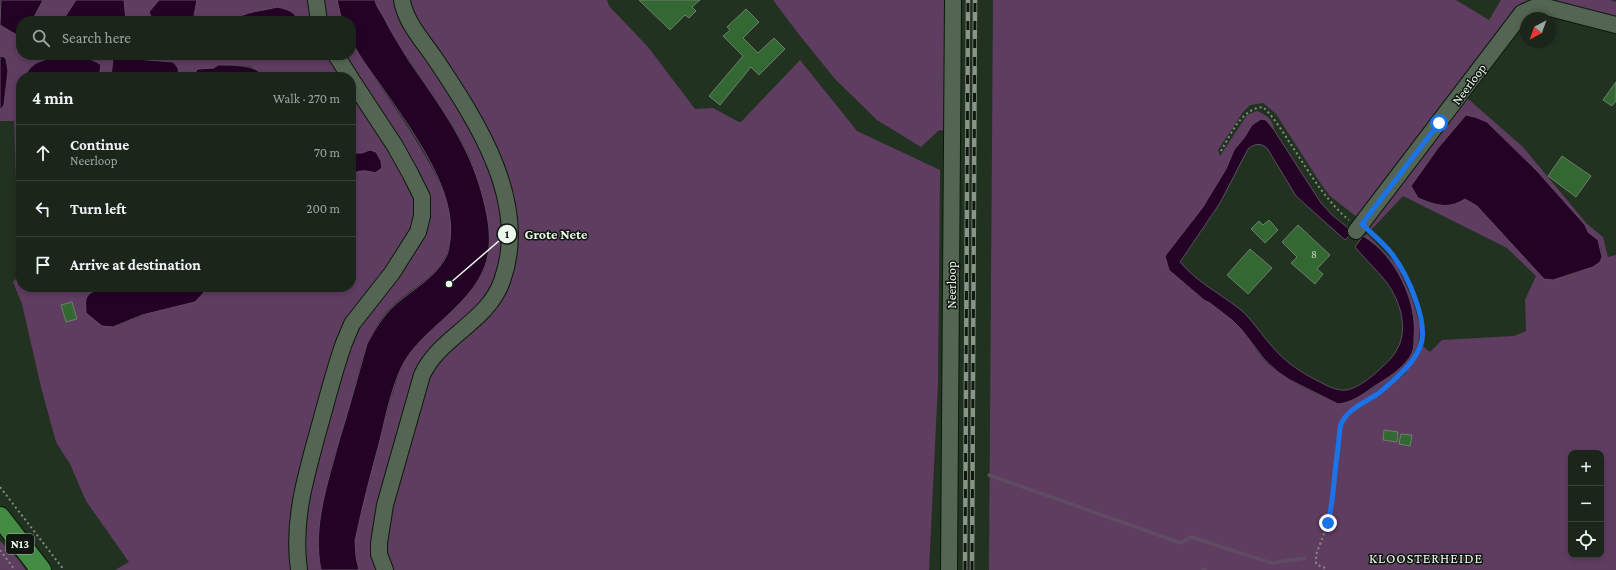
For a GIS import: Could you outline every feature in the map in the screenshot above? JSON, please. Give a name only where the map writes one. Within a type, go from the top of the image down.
[{"type":"main road","name":"N13","points":[[0,517],[41,570]]},
{"type":"street","points":[[316,0],[319,16]]},
{"type":"street","points":[[385,570],[380,554],[379,543],[385,504],[422,375],[426,365],[441,348],[479,315],[497,293],[502,283],[508,261],[510,239],[506,200],[499,174],[491,154],[456,91],[407,17],[402,0]]},
{"type":"street","name":"Neerloop","points":[[949,570],[953,0]]},
{"type":"street","name":"Neerloop","points":[[1359,228],[1522,14],[1533,8],[1550,8],[1616,25]]},
{"type":"street","points":[[339,60],[346,72]]},
{"type":"street","points":[[299,570],[296,537],[298,516],[306,477],[344,343],[352,324],[396,267],[418,232],[422,216],[422,197],[410,173],[395,146],[356,87]]},
{"type":"path","points":[[1221,151],[1246,112],[1255,107],[1263,107],[1277,123],[1311,175],[1335,208],[1392,254],[1414,292],[1421,317],[1421,346],[1406,369],[1375,395],[1348,413],[1341,425],[1333,501],[1328,523],[1316,555],[1316,564],[1325,568]]},
{"type":"path","points":[[0,486],[64,570]]},
{"type":"path","points":[[0,550],[15,570]]},
{"type":"shaded area","points":[[1,0],[43,0],[35,16],[16,16],[16,34],[0,25]]},
{"type":"shaded area","points":[[43,0],[76,0],[66,16],[35,16]]},
{"type":"shaded area","points":[[76,0],[124,0],[126,16],[66,16]]},
{"type":"shaded area","points":[[124,0],[159,0],[149,12],[151,16],[126,16]]},
{"type":"shaded area","points":[[159,0],[197,0],[194,16],[151,16],[149,12]]},
{"type":"shaded area","points":[[197,0],[337,0],[341,16],[296,16],[270,10],[242,16],[194,16]]},
{"type":"shaded area","points":[[337,0],[375,0],[409,61],[452,124],[461,141],[482,194],[489,236],[488,253],[484,268],[477,282],[467,296],[413,349],[405,360],[398,375],[389,402],[355,541],[359,570],[321,570],[318,537],[322,505],[367,344],[373,333],[391,309],[431,276],[443,263],[449,249],[450,240],[450,221],[446,201],[430,161],[419,141],[356,49],[356,16],[341,16]]},
{"type":"shaded area","points":[[375,0],[607,0],[609,6],[648,47],[695,109],[713,108],[741,122],[800,60],[857,131],[940,170],[938,383],[929,570],[359,570],[355,545],[357,526],[388,408],[401,370],[409,354],[419,341],[469,294],[478,281],[485,266],[489,249],[489,234],[486,212],[474,168],[469,156],[448,118],[389,30]]},
{"type":"shaded area","points":[[773,0],[951,0],[948,131],[939,130],[921,147],[877,120],[835,79]]},
{"type":"shaded area","points":[[993,0],[1456,0],[1489,20],[1501,0],[1610,0],[1616,2],[1616,20],[1527,4],[1459,91],[1523,147],[1587,224],[1603,237],[1608,257],[1616,255],[1616,570],[989,570]],"holes":[[[1263,103],[1276,114],[1330,196],[1372,229],[1403,196],[1507,248],[1536,276],[1525,300],[1526,331],[1514,336],[1442,340],[1430,352],[1423,346],[1405,374],[1376,396],[1350,413],[1346,413],[1377,391],[1407,365],[1418,346],[1420,326],[1412,298],[1396,264],[1367,234],[1363,236],[1384,253],[1395,268],[1410,298],[1410,357],[1395,371],[1366,393],[1338,404],[1280,374],[1264,360],[1234,321],[1220,309],[1204,300],[1169,270],[1165,256],[1203,207],[1226,169],[1234,150],[1252,125],[1266,120],[1274,130],[1273,123],[1263,114],[1257,111],[1247,115],[1220,156],[1218,150],[1243,112],[1250,105]],[[1466,115],[1487,122],[1537,171],[1585,225],[1588,232],[1598,240],[1602,254],[1599,262],[1594,266],[1553,280],[1510,240],[1477,206],[1465,199],[1412,186],[1438,148]]]},
{"type":"shaded area","points":[[277,7],[290,11],[296,16],[241,16],[248,13]]},
{"type":"shaded area","points":[[0,25],[16,34],[16,60],[42,60],[28,72],[16,72],[16,183],[14,121],[0,121],[0,110],[3,107],[6,82],[7,62],[4,57],[0,56]]},
{"type":"shaded area","points":[[356,46],[422,149],[444,192],[450,212],[451,239],[446,254],[439,267],[429,277],[393,305],[375,328],[366,349],[358,372],[327,484],[323,507],[320,544],[321,570],[115,570],[129,562],[86,501],[70,464],[56,442],[41,387],[22,304],[17,292],[99,292],[113,327],[155,311],[195,302],[204,292],[356,292],[356,172],[367,170],[381,161],[370,150],[362,153],[356,153],[356,72],[259,72],[250,66],[218,65],[214,68],[196,72],[178,72],[175,63],[145,60],[356,60]]},
{"type":"shaded area","points":[[0,56],[6,59],[8,71],[4,105],[0,110]]},
{"type":"shaded area","points":[[90,60],[113,60],[112,72],[100,72],[98,63]]},
{"type":"shaded area","points":[[93,60],[101,65],[100,72],[28,72],[32,66],[42,61]]},
{"type":"shaded area","points":[[113,60],[148,60],[173,62],[178,68],[178,72],[112,72]]},
{"type":"shaded area","points":[[218,65],[236,65],[250,67],[259,72],[196,72],[198,69],[214,68]]},
{"type":"shaded area","points":[[1466,115],[1487,122],[1537,171],[1585,225],[1588,232],[1598,240],[1602,257],[1600,262],[1593,267],[1553,280],[1544,279],[1477,206],[1465,199],[1453,204],[1442,205],[1430,203],[1418,198],[1411,186],[1438,148]]},
{"type":"shaded area","points":[[1261,119],[1266,120],[1274,130],[1321,203],[1332,215],[1353,232],[1345,240],[1296,196],[1267,148],[1262,145],[1256,145],[1248,149],[1220,203],[1180,262],[1200,281],[1241,310],[1252,321],[1276,351],[1288,362],[1308,376],[1325,385],[1346,390],[1356,387],[1366,381],[1388,362],[1396,351],[1402,335],[1402,317],[1392,291],[1383,278],[1355,247],[1363,236],[1375,244],[1385,254],[1394,267],[1402,280],[1408,295],[1414,324],[1414,348],[1405,364],[1395,373],[1361,396],[1347,402],[1338,404],[1290,380],[1278,372],[1264,359],[1242,330],[1232,320],[1204,300],[1169,270],[1165,256],[1203,207],[1226,169],[1234,150],[1252,125]]},
{"type":"shaded area","points":[[370,150],[376,152],[381,161],[382,168],[375,173],[369,171],[356,172],[356,153],[362,153]]},
{"type":"shaded area","points":[[16,278],[16,289],[13,282]]},
{"type":"shaded area","points":[[91,292],[204,292],[195,302],[142,315],[113,327],[102,326],[86,313],[86,299]]},
{"type":"shaded area","points":[[0,541],[18,559],[26,570],[0,570]]},
{"type":"building","points":[[639,0],[700,0],[692,7],[696,11],[689,18],[685,15],[670,30]]},
{"type":"building","points":[[746,9],[759,22],[743,38],[758,53],[774,38],[785,49],[759,75],[751,67],[720,105],[709,96],[743,56],[723,36],[730,30],[727,27]]},
{"type":"building","points":[[1616,82],[1616,101],[1612,106],[1603,100]]},
{"type":"building","points":[[1562,156],[1591,176],[1576,197],[1548,176]]},
{"type":"building","points":[[1269,220],[1278,230],[1265,243],[1251,229],[1259,221],[1263,225]]},
{"type":"building","points":[[1298,225],[1330,255],[1317,269],[1323,274],[1315,284],[1291,263],[1297,257],[1282,242]]},
{"type":"building","points":[[1250,249],[1272,268],[1248,294],[1227,275]]},
{"type":"building","points":[[72,302],[77,319],[66,322],[61,305]]},
{"type":"building","points":[[1384,430],[1398,432],[1397,442],[1383,440]]},
{"type":"building","points":[[1401,434],[1412,435],[1410,446],[1399,444]]},
{"type":"waterway","points":[[989,475],[1181,543],[1191,537],[1272,563],[1305,558]]},
{"type":"railway","points":[[965,570],[968,0]]},
{"type":"railway","points":[[972,570],[975,0]]},
{"type":"place","name":"Grote Nete","points":[[449,284]]},
{"type":"district","name":"KLOOSTERHEIDE","points":[[1426,558]]},
{"type":"route","points":[[1328,523],[1333,501],[1341,425],[1348,413],[1375,395],[1406,369],[1421,346],[1421,317],[1414,292],[1392,254],[1362,224],[1439,123]]}]
